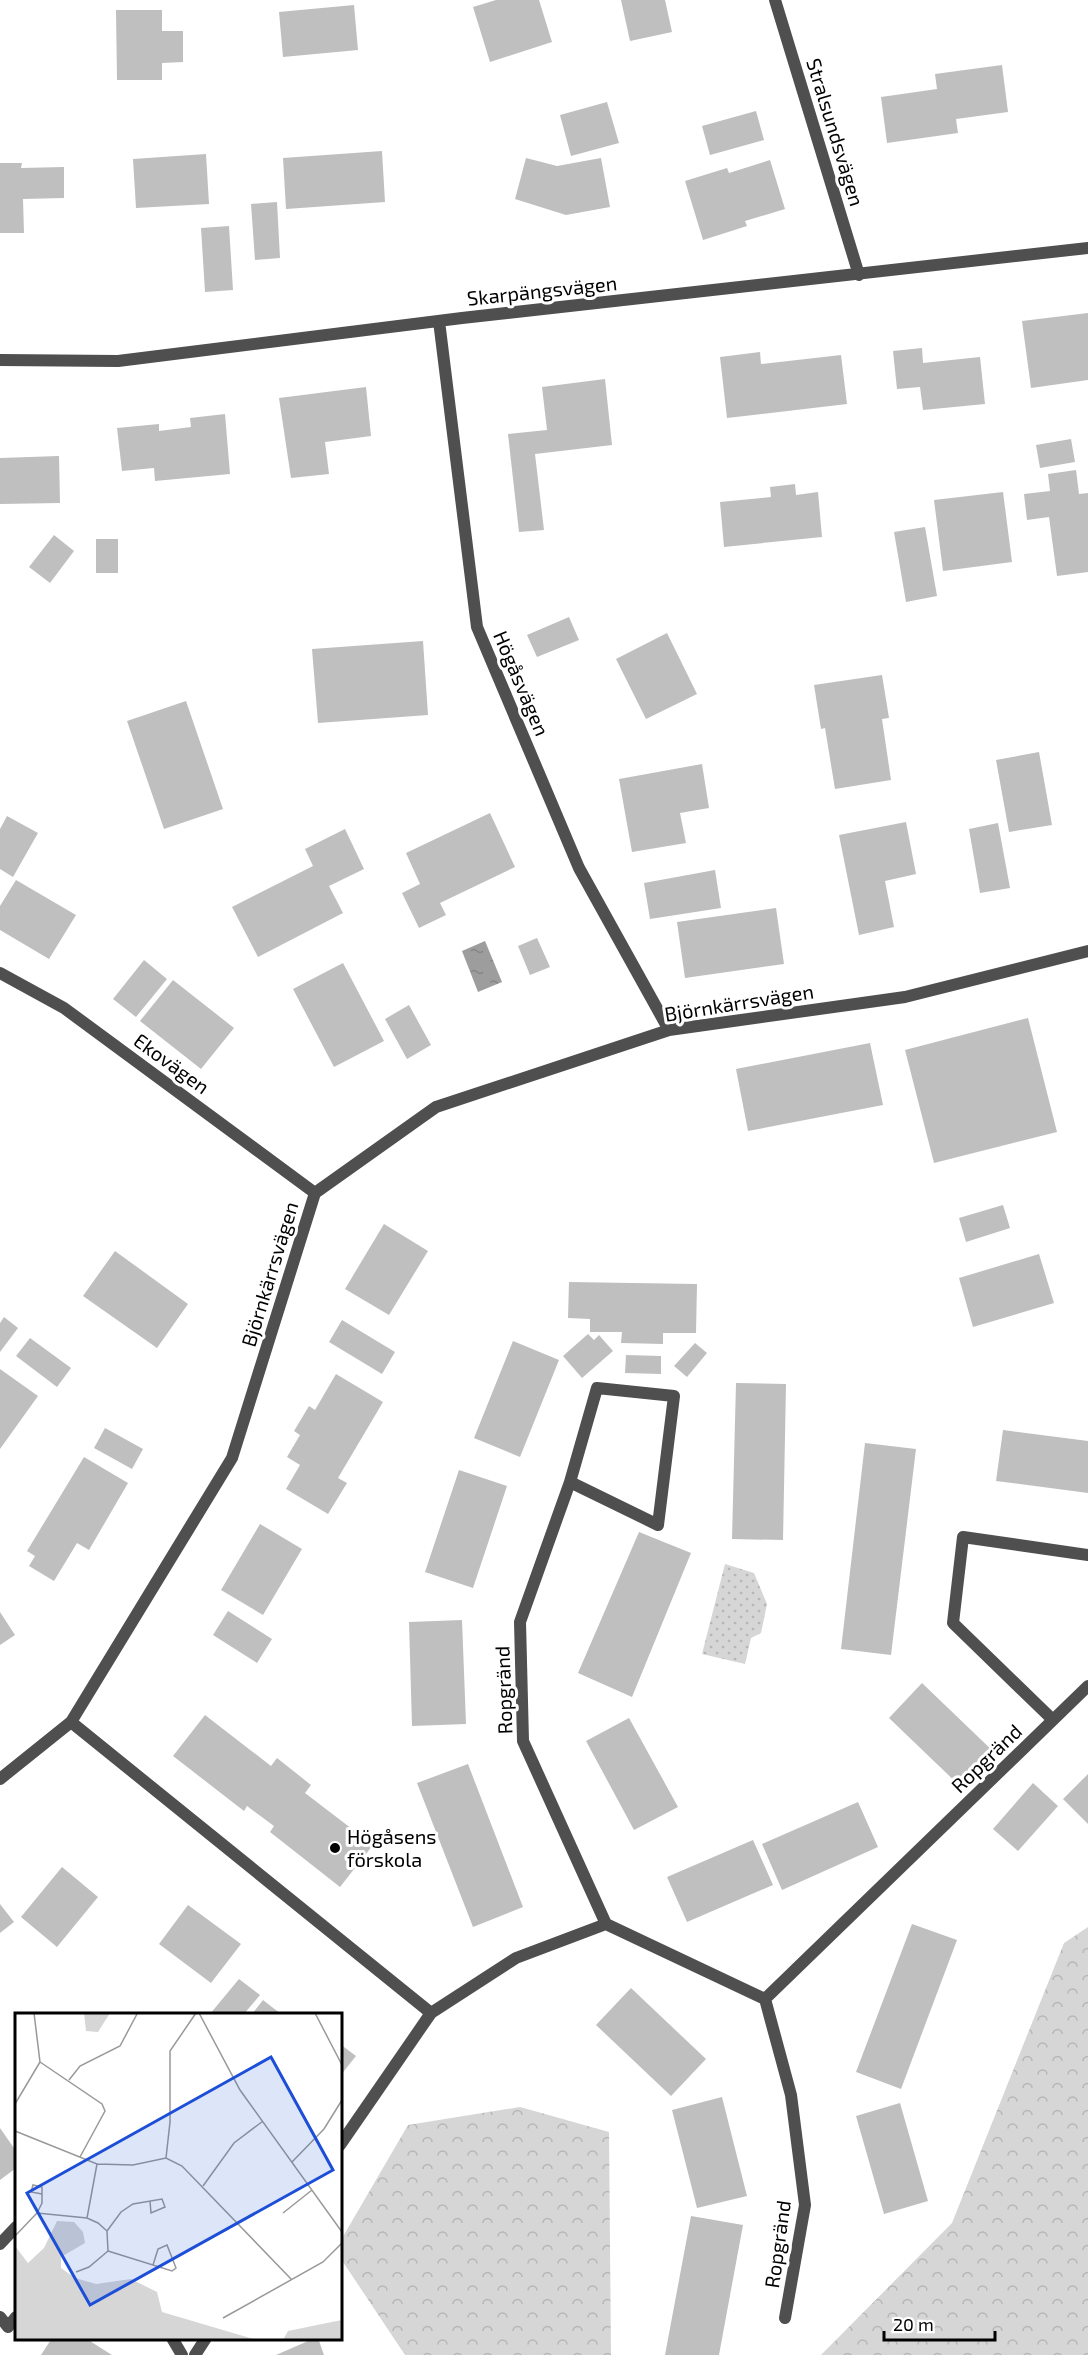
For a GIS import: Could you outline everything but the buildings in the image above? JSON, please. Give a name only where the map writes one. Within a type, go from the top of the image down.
[{"type":"street","name":"Stralsundsvägen","points":[[775,0],[859,275]]},
{"type":"street","name":"Skarpängsvägen","points":[[0,360],[118,361],[439,321],[1088,248]]},
{"type":"street","name":"Högåsvägen","points":[[439,321],[477,627],[579,868],[669,1030]]},
{"type":"street","name":"Björnkärrsvägen","points":[[0,1779],[70,1722],[232,1458],[315,1193],[436,1107],[669,1030],[905,997],[1088,951]]},
{"type":"street","name":"Ekovägen","points":[[0,973],[64,1008],[315,1193]]},
{"type":"street","name":"Ropgränd","points":[[570,1482],[658,1526],[674,1396],[597,1388],[570,1482],[520,1622],[523,1741],[606,1924]]},
{"type":"street","name":"Ropgränd","points":[[1053,1720],[953,1623],[963,1537],[1088,1555]]},
{"type":"street","name":"Ropgränd","points":[[785,2318],[806,2205],[791,2095],[765,1999],[1088,1686]]},
{"type":"street","points":[[70,1722],[431,2013]]},
{"type":"street","points":[[342,2142],[431,2013],[516,1958],[606,1924],[765,1999]]},
{"type":"street","points":[[0,2244],[15,2228]]},
{"type":"street","points":[[0,2317],[8,2327],[15,2319]]},
{"type":"street","points":[[173,2340],[182,2355]]},
{"type":"street","points":[[195,2355],[205,2340]]},
{"type":"green space","points":[[725,1564],[754,1573],[767,1604],[761,1633],[751,1638],[745,1664],[702,1654]]},
{"type":"green space","points":[[1088,1927],[1088,2355],[821,2355],[952,2223],[1064,1943]]},
{"type":"green space","points":[[520,2107],[609,2132],[611,2355],[405,2355],[342,2260],[342,2238],[408,2125]]},
{"type":"water","points":[[485,941],[502,982],[478,992],[462,951]]},
{"type":"place","name":"Högåsens förskola","points":[[335,1848]]}]
